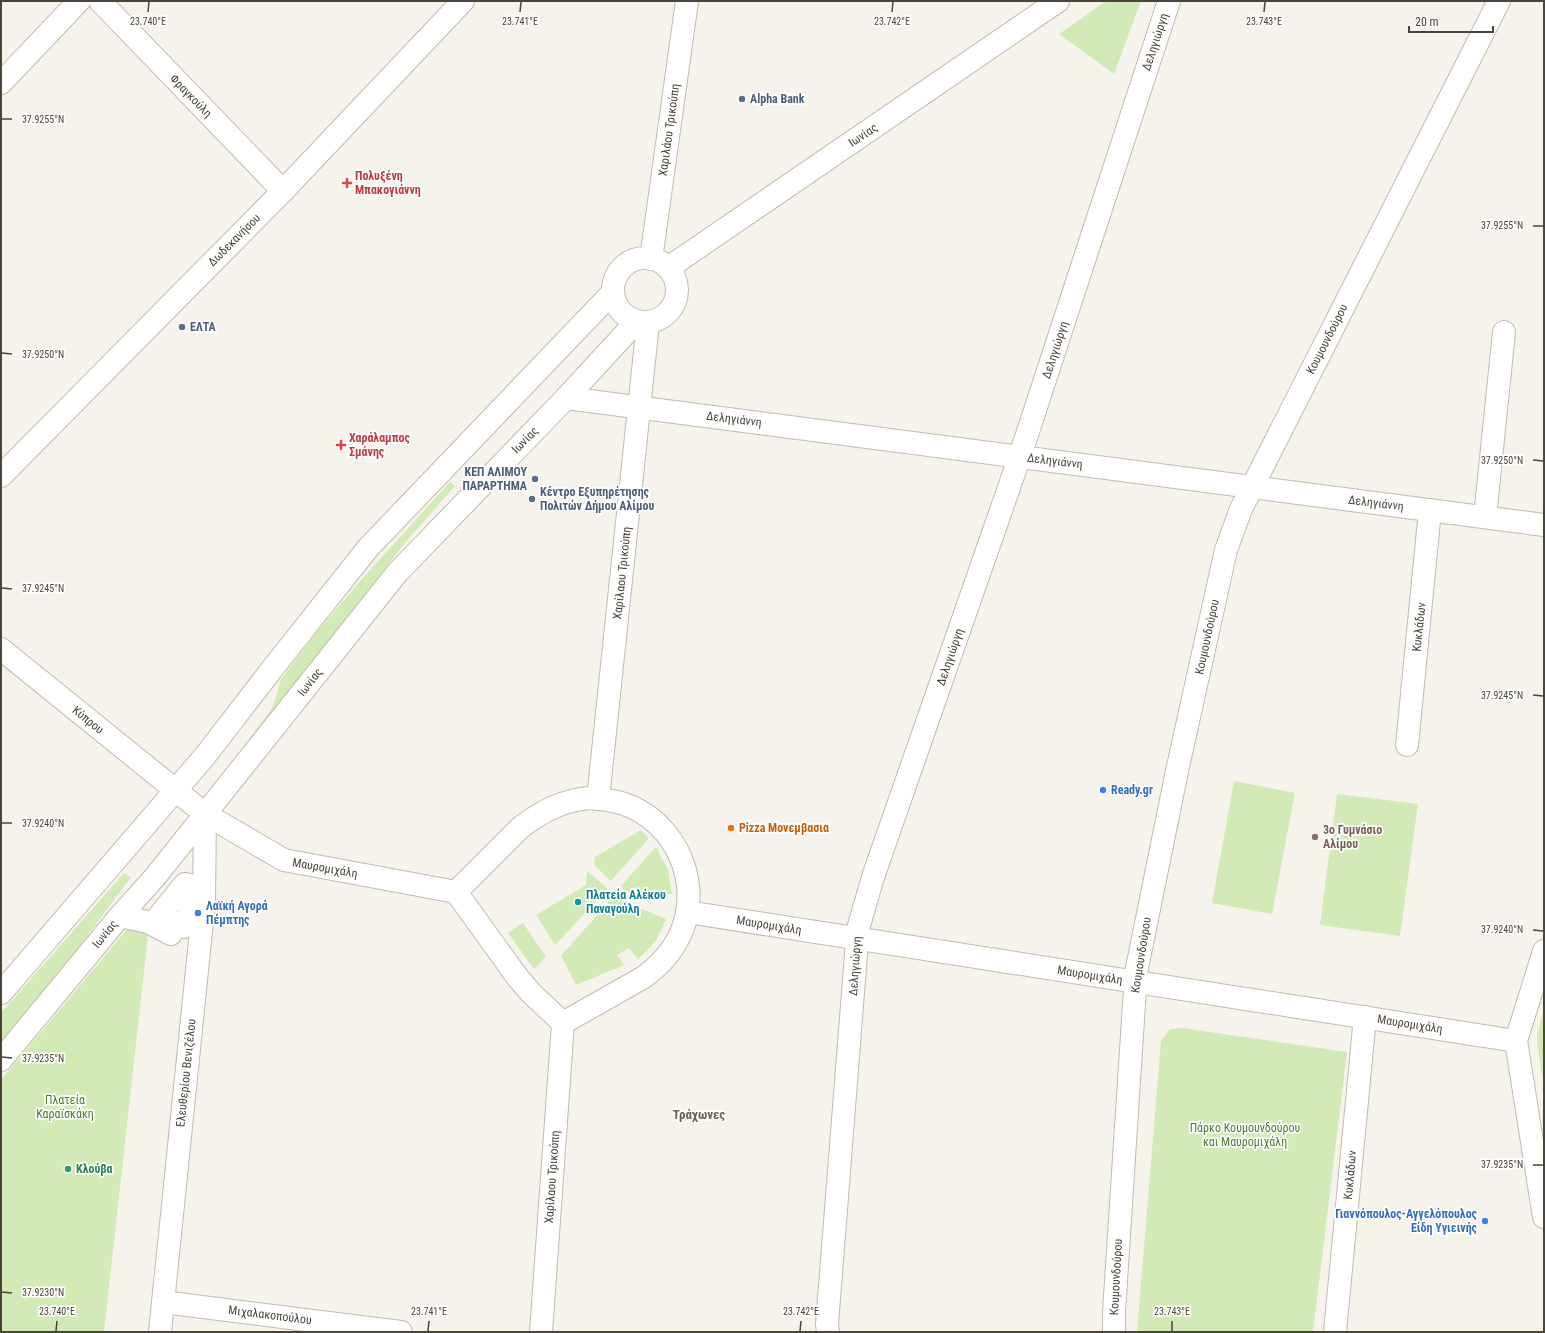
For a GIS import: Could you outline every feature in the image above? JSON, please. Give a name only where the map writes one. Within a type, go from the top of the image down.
[{"type":"street","points":[[1,83],[79,1]]},
{"type":"street","name":"Φραγκούλη","points":[[100,1],[283,191]]},
{"type":"street","name":"Δωδεκανήσου","points":[[1,476],[283,191],[463,1]]},
{"type":"street","name":"Χαριλάου Τρικούπη","points":[[659,264],[687,1]]},
{"type":"street","name":"Ιωνίας","points":[[659,264],[1058,1]]},
{"type":"street","name":"Δεληγιώργη","points":[[828,1332],[827,1324],[858,929],[873,877],[1020,456],[1169,1]]},
{"type":"street","name":"Κουμουνδούρου","points":[[1114,1332],[1114,1312],[1136,973],[1177,771],[1226,550],[1241,509],[1252,486],[1499,1]]},
{"type":"street","points":[[641,259],[659,264],[673,276],[676,284],[677,293],[670,310],[664,316],[656,320],[642,322],[628,317],[620,311],[612,292],[617,274],[623,266],[632,261],[641,259]]},
{"type":"street","points":[[1,993],[205,756],[368,548],[612,292]]},
{"type":"street","name":"Ιωνίας","points":[[1,1060],[120,916],[155,877],[397,572],[642,322]]},
{"type":"street","name":"Χαρίλαου Τρικούπη","points":[[598,799],[640,406],[642,322]]},
{"type":"street","points":[[1485,517],[1504,332]]},
{"type":"street","name":"Δεληγιάννη","points":[[566,398],[640,406],[1544,525]]},
{"type":"street","name":"Κυκλάδων","points":[[1407,745],[1430,510]]},
{"type":"street","name":"Κύπρου","points":[[1,649],[205,814]]},
{"type":"street","points":[[577,799],[598,799],[617,802],[641,812],[653,820],[671,839],[679,851],[688,878],[689,892],[687,912],[681,934],[674,946],[656,968],[644,977],[563,1023],[532,994],[518,978],[456,892],[520,828],[538,814],[564,802],[577,799]]},
{"type":"street","name":"Μαυρομιχάλη","points":[[205,814],[284,860],[456,892]]},
{"type":"street","name":"Ελευθερίου Βενιζέλου","points":[[160,1332],[204,902],[205,814]]},
{"type":"street","name":"Μαυρομιχάλη","points":[[687,912],[1516,1041]]},
{"type":"street","points":[[120,916],[148,922],[179,938],[185,942],[197,962]]},
{"type":"street","points":[[1544,951],[1516,1041],[1544,1217]]},
{"type":"street","name":"Κυκλάδων","points":[[1335,1332],[1365,1017]]},
{"type":"street","name":"Χαρίλαου Τρικούπη","points":[[541,1332],[563,1023]]},
{"type":"street","name":"Μιχαλακοπούλου","points":[[163,1302],[401,1332]]},
{"type":"green space","points":[[1106,1],[1141,1],[1114,74],[1059,34]]},
{"type":"green space","points":[[450,482],[455,486],[404,544],[364,595],[240,761],[235,758],[273,707],[281,679],[317,632],[362,579]]},
{"type":"green space","points":[[1234,781],[1295,793],[1272,914],[1212,903]]},
{"type":"green space","points":[[1337,794],[1418,804],[1400,936],[1320,925]]},
{"type":"green space","points":[[641,830],[649,838],[611,881],[594,865],[595,857]]},
{"type":"green space","points":[[656,847],[668,870],[672,894],[644,895],[630,893],[625,890],[621,886]]},
{"type":"green space","points":[[587,871],[608,889],[555,945],[536,915],[586,885]]},
{"type":"green space","points":[[124,873],[131,877],[82,943],[73,963],[1,1045],[1,1013]]},
{"type":"green space","points":[[613,897],[666,919],[655,941],[638,959],[629,948],[617,955],[624,965],[576,985],[561,956]]},
{"type":"green space","points":[[523,923],[546,957],[534,969],[508,933]]},
{"type":"green space","name":"Πλατεία Καραϊσκάκη","points":[[129,927],[146,929],[148,935],[104,1332],[1,1332],[1,1080]]},
{"type":"green space","points":[[1544,1008],[1544,1088],[1537,1036]]},
{"type":"green space","name":"Πάρκο Κουμουνδούρου και Μαυρομιχάλη","points":[[1182,1028],[1347,1052],[1313,1332],[1137,1332],[1161,1041],[1170,1029]]},
{"type":"place","name":"Alpha Bank","points":[[742,99]]},
{"type":"place","name":"Πολυξένη Μπακογιάννη","points":[[347,183]]},
{"type":"place","name":"ΕΛΤΑ","points":[[182,327]]},
{"type":"place","name":"Χαράλαμπος Σμάνης","points":[[341,445]]},
{"type":"place","name":"ΚΕΠ ΑΛΙΜΟΥ ΠΑΡΑΡΤΗΜΑ","points":[[535,479]]},
{"type":"place","name":"Κέντρο Εξυπηρέτησης Πολιτών Δήμου Αλίμου","points":[[532,499]]},
{"type":"place","name":"Ready.gr","points":[[1103,790]]},
{"type":"place","name":"Pizza Μονεμβασια","points":[[731,828]]},
{"type":"place","name":"3ο Γυμνάσιο Αλίμου","points":[[1315,837]]},
{"type":"place","name":"Πλατεία Αλέκου Παναγούλη","points":[[578,902]]},
{"type":"place","name":"Λαϊκή Αγορά Πέμπτης","points":[[198,913]]},
{"type":"place","name":"Κλούβα","points":[[68,1169]]},
{"type":"place","name":"Γιαννόπουλος-Αγγελόπουλος Είδη Υγιεινής","points":[[1485,1221]]},
{"type":"district","name":"Τράχωνες","points":[[699,1114]]}]
